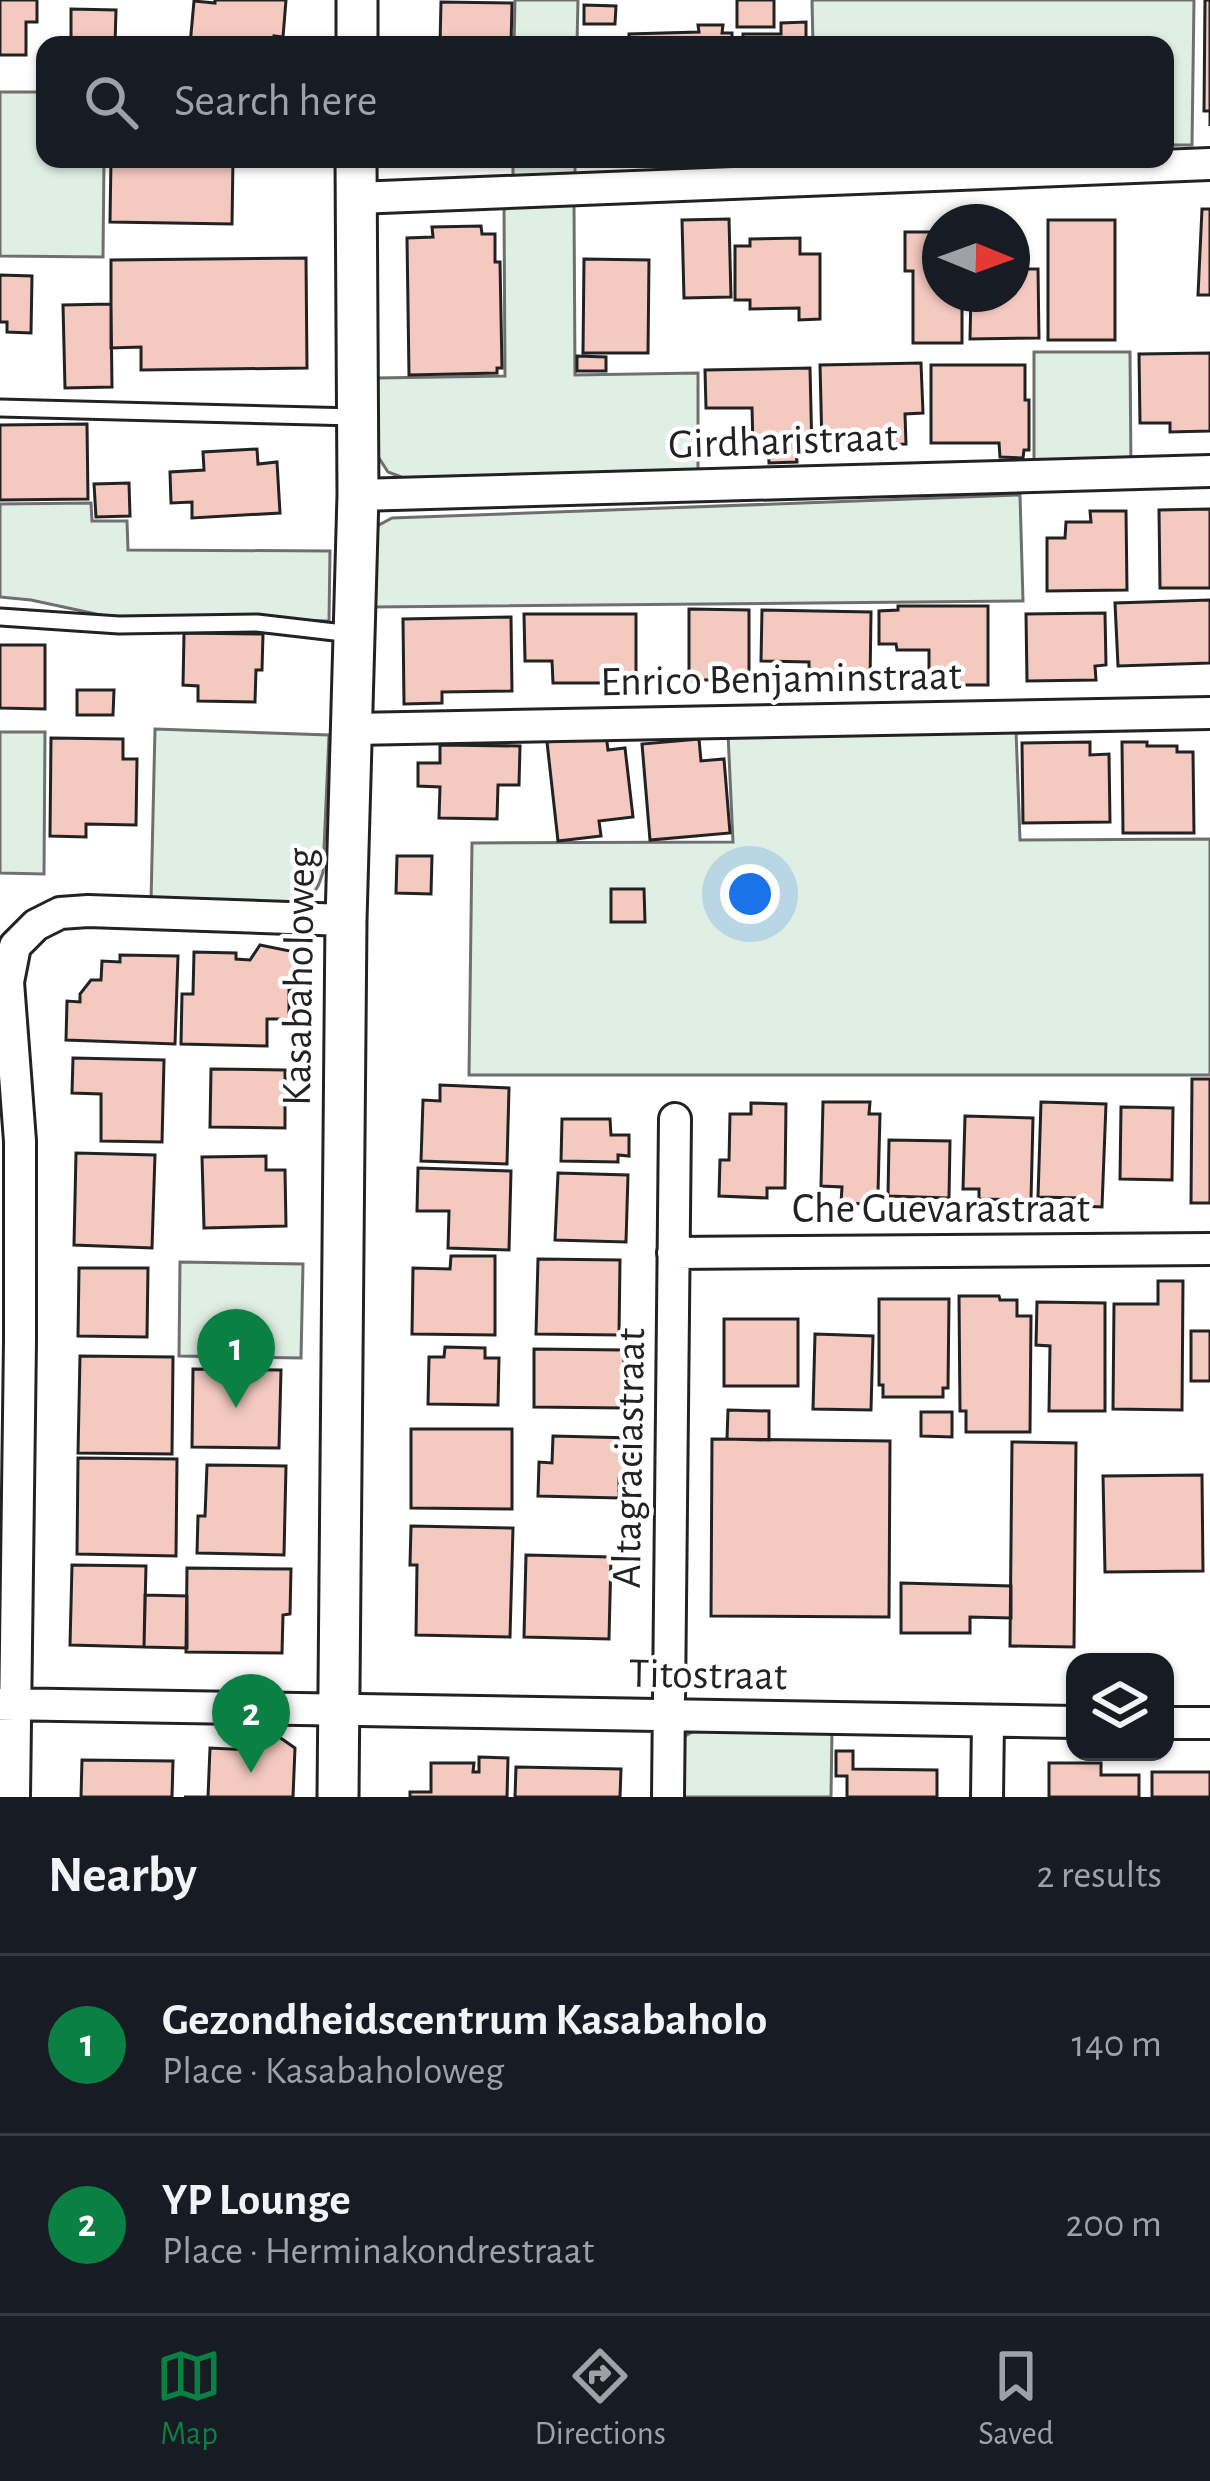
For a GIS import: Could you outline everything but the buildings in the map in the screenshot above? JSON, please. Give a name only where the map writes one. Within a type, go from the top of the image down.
[{"type":"street","points":[[357,0],[357,36]]},
{"type":"street","points":[[1174,165],[1210,164]]},
{"type":"street","points":[[356,178],[966,168]]},
{"type":"street","name":"Kasabaholoweg","points":[[338,1797],[346,920],[358,494],[356,178]]},
{"type":"street","name":"Girdharistraat","points":[[358,494],[1210,471]]},
{"type":"street","name":"Enrico Benjaminstraat","points":[[352,729],[1210,713]]},
{"type":"street","points":[[14,1797],[8,1704],[10,1339],[20,1141],[8,982],[15,946],[36,925],[60,913],[346,920]]},
{"type":"street","name":"Altagraciastraat","points":[[668,1797],[675,1120]]},
{"type":"street","name":"Che Guevarastraat","points":[[674,1252],[1210,1249]]},
{"type":"street","name":"Titostraat","points":[[8,1704],[1066,1722]]},
{"type":"street","points":[[987,1797],[988,1721]]},
{"type":"street","points":[[1174,1723],[1210,1723]]},
{"type":"lane","points":[[0,408],[358,417]]},
{"type":"lane","points":[[0,617],[119,625],[257,623],[355,634]]},
{"type":"green space","points":[[515,0],[578,0],[577,36],[514,36]]},
{"type":"green space","points":[[812,0],[1194,0],[1192,145],[1174,145],[1174,36],[813,36]]},
{"type":"green space","points":[[0,92],[36,92],[36,168],[104,168],[103,257],[0,256]]},
{"type":"green space","points":[[513,168],[575,168],[575,177],[513,176]]},
{"type":"green space","points":[[574,204],[575,375],[698,373],[698,473],[409,480],[388,472],[377,455],[377,378],[505,376],[504,205]]},
{"type":"green space","points":[[1034,352],[1130,352],[1131,468],[1034,468]]},
{"type":"green space","points":[[1020,495],[1023,601],[373,607],[374,532],[392,518]]},
{"type":"green space","points":[[91,503],[92,521],[127,521],[128,550],[330,551],[329,621],[110,617],[0,597],[0,504]]},
{"type":"green space","points":[[155,729],[329,735],[323,872],[313,894],[297,902],[258,907],[151,902]]},
{"type":"green space","points":[[1016,730],[1020,840],[1210,839],[1210,1075],[469,1075],[472,843],[733,842],[728,734]]},
{"type":"green space","points":[[0,732],[45,732],[44,874],[0,873]]},
{"type":"green space","points":[[180,1262],[303,1264],[301,1358],[179,1356]]},
{"type":"green space","points":[[832,1730],[831,1797],[676,1797],[680,1739],[692,1732]]},
{"type":"place","name":"Gezondheidscentrum Kasabaholo","points":[[236,1408]]},
{"type":"place","name":"YP Lounge","points":[[251,1773]]}]
